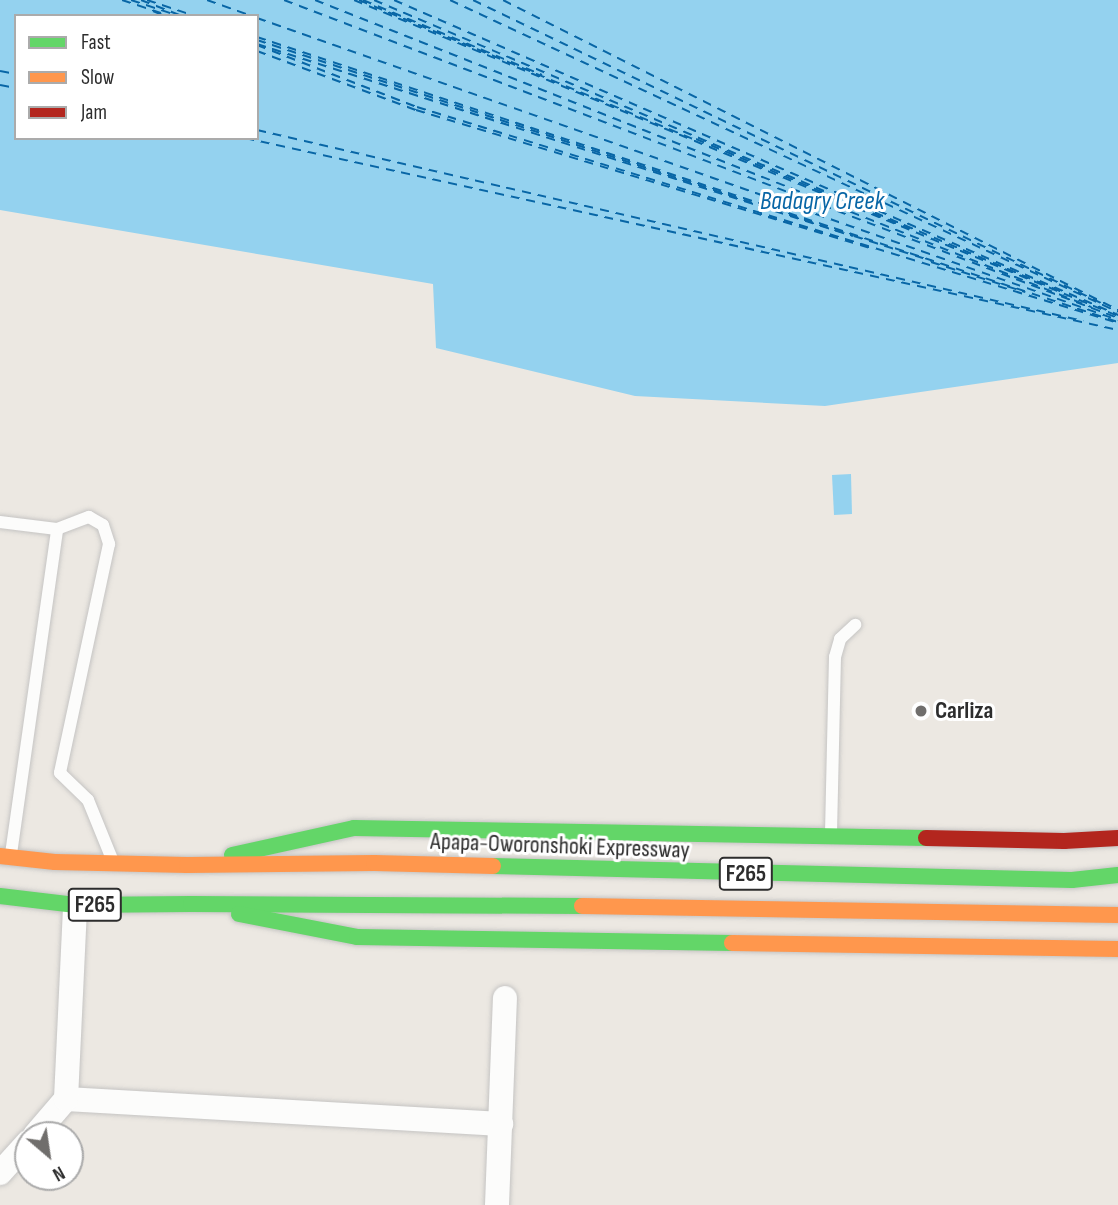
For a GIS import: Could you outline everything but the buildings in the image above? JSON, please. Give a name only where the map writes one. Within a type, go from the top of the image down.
[{"type":"main road","points":[[187,865],[354,828],[1064,841],[1118,838]]},
{"type":"main road","name":"Apapa-Oworonshoki Expressway","points":[[5,857],[114,864],[374,863],[1072,880],[1118,875]]},
{"type":"main road","name":"F265","points":[[0,896],[75,905],[374,903],[1118,915]]},
{"type":"main road","points":[[191,904],[357,937],[1118,949]]},
{"type":"street","points":[[47,1121],[66,1099],[75,905]]},
{"type":"street","points":[[497,1205],[505,998]]},
{"type":"street","points":[[66,1099],[501,1124]]},
{"type":"street","points":[[0,1173],[14,1158]]},
{"type":"lane","points":[[0,522],[57,528],[89,517],[103,524],[109,544],[60,773],[88,800],[114,864]]},
{"type":"lane","points":[[5,857],[57,528]]},
{"type":"lane","points":[[831,837],[835,657],[840,639],[855,625]]},
{"type":"water","name":"Badagry Creek","points":[[0,0],[1118,0],[1118,363],[825,406],[635,396],[436,348],[433,284],[0,210]]},
{"type":"water","points":[[851,474],[852,514],[834,515],[832,475]]},
{"type":"ferry route","points":[[122,0],[164,14]]},
{"type":"ferry route","points":[[131,0],[173,14]]},
{"type":"ferry route","points":[[141,0],[177,14]]},
{"type":"ferry route","points":[[147,0],[189,14]]},
{"type":"ferry route","points":[[207,0],[246,14]]},
{"type":"ferry route","points":[[284,0],[1118,318]]},
{"type":"ferry route","points":[[315,0],[1091,307]]},
{"type":"ferry route","points":[[354,0],[1118,316]]},
{"type":"ferry route","points":[[359,0],[697,141]]},
{"type":"ferry route","points":[[363,0],[542,75]]},
{"type":"ferry route","points":[[374,0],[1062,292]]},
{"type":"ferry route","points":[[394,0],[1118,315]]},
{"type":"ferry route","points":[[450,0],[1118,312]]},
{"type":"ferry route","points":[[473,0],[1101,303]]},
{"type":"ferry route","points":[[503,0],[1118,310]]},
{"type":"ferry route","points":[[153,11],[160,14]]},
{"type":"ferry route","points":[[259,19],[1118,320]]},
{"type":"ferry route","points":[[259,38],[1118,322]]},
{"type":"ferry route","points":[[259,41],[854,236]]},
{"type":"ferry route","points":[[259,45],[852,236]]},
{"type":"ferry route","points":[[259,46],[417,107],[1118,323]]},
{"type":"ferry route","points":[[259,52],[416,110],[873,249]]},
{"type":"ferry route","points":[[0,71],[14,74]]},
{"type":"ferry route","points":[[0,85],[14,88]]},
{"type":"ferry route","points":[[259,130],[1083,321]]},
{"type":"ferry route","points":[[696,139],[910,229]]},
{"type":"ferry route","points":[[254,140],[1118,330]]},
{"type":"ferry route","points":[[854,236],[932,261]]},
{"type":"ferry route","points":[[931,262],[1025,292]]},
{"type":"traffic: fast","points":[[232,855],[354,828],[926,838]]},
{"type":"traffic: fast","points":[[493,866],[1072,880],[1118,875]]},
{"type":"traffic: fast","points":[[0,896],[75,905],[191,904]]},
{"type":"traffic: fast","points":[[191,904],[582,906]]},
{"type":"traffic: fast","points":[[239,914],[357,937],[732,943]]},
{"type":"traffic: slow","points":[[0,856],[55,862],[187,865]]},
{"type":"traffic: slow","points":[[187,865],[374,863],[493,866]]},
{"type":"traffic: slow","points":[[582,906],[1118,915]]},
{"type":"traffic: slow","points":[[732,943],[1118,949]]},
{"type":"traffic: jam","points":[[926,838],[1064,841],[1118,838]]},
{"type":"place","name":"Carliza","points":[[921,711]]}]
